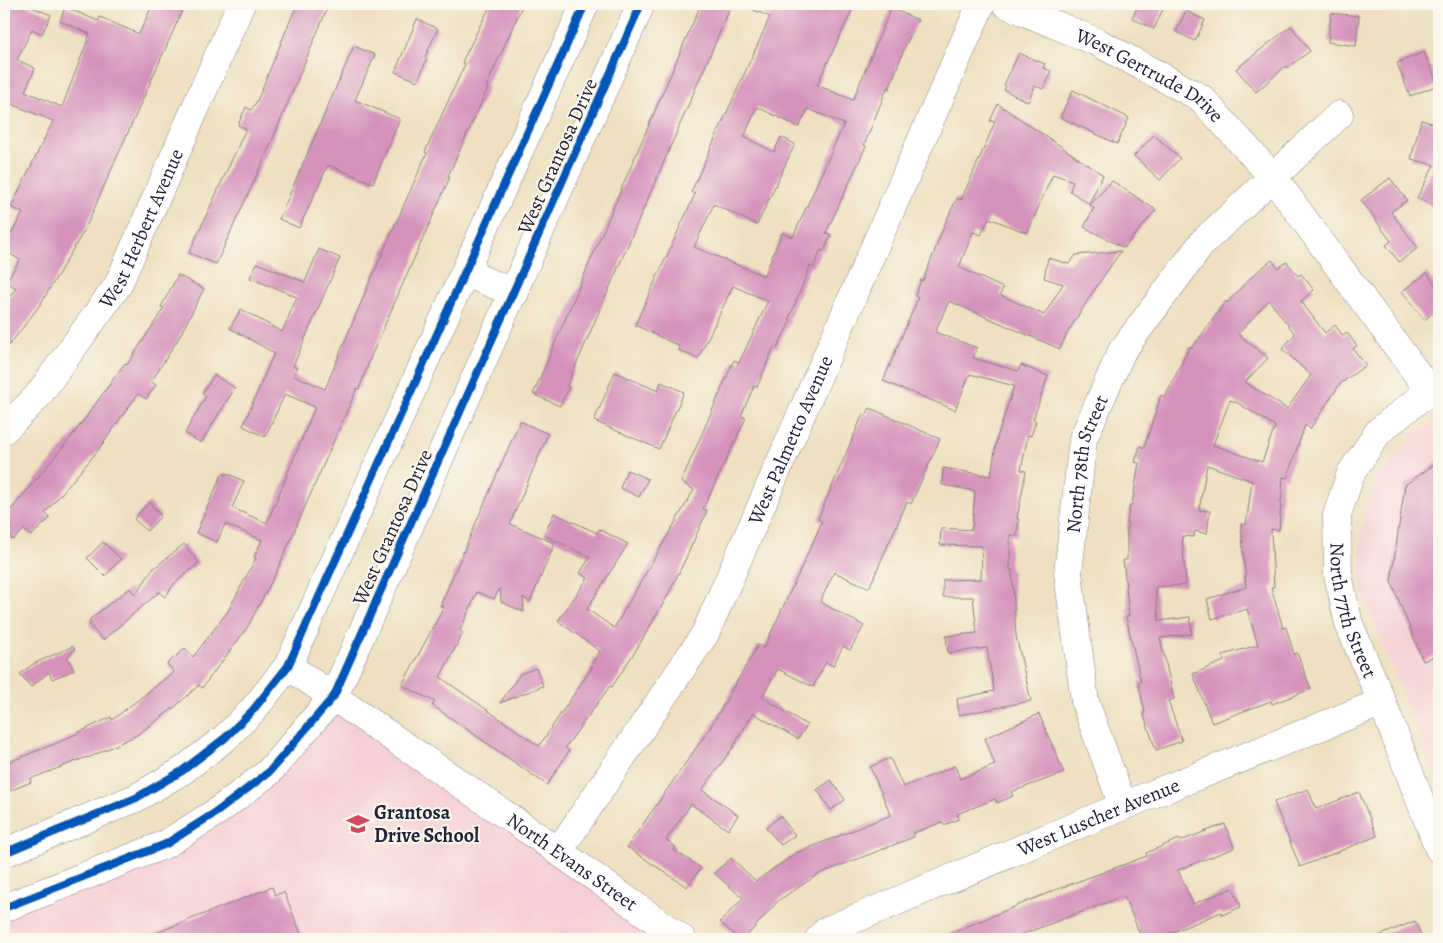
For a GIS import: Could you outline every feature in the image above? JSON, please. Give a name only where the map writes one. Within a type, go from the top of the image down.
[{"type":"street","name":"West Herbert Avenue","points":[[4,430],[37,397],[118,285],[241,4]]},
{"type":"street","name":"West Grantosa Drive","points":[[4,853],[136,798],[182,771],[225,738],[253,710],[288,666],[585,4]]},
{"type":"street","name":"West Grantosa Drive","points":[[4,908],[166,844],[218,811],[269,772],[334,696],[515,292],[641,4]]},
{"type":"street","name":"West Palmetto Avenue","points":[[558,852],[705,634],[981,4]]},
{"type":"street","name":"West Gertrude Drive","points":[[1006,4],[1099,42],[1201,98],[1273,177],[1434,386]]},
{"type":"street","points":[[1273,177],[1339,115]]},
{"type":"street","name":"North 78th Street","points":[[1123,806],[1085,702],[1068,573],[1083,439],[1122,352],[1203,242],[1273,177]]},
{"type":"street","points":[[466,272],[515,292]]},
{"type":"street","name":"North 77th Street","points":[[1434,386],[1379,431],[1351,473],[1336,515],[1338,575],[1349,624],[1382,702],[1439,850]]},
{"type":"street","name":"North Evans Street","points":[[288,666],[334,696],[682,939]]},
{"type":"street","name":"West Luscher Avenue","points":[[819,939],[826,931],[1123,806],[1382,702]]},
{"type":"shaded area","points":[[1439,416],[1439,785],[1373,621],[1363,593],[1360,571],[1361,538],[1367,506],[1377,480],[1411,438]]},
{"type":"shaded area","name":"Grantosa Drive School","points":[[334,696],[682,939],[4,939],[4,908],[217,811]]},
{"type":"building","points":[[4,4],[24,4],[51,15],[42,34],[32,29],[17,60],[35,68],[25,91],[62,107],[90,34],[60,21],[65,7],[98,21],[100,17],[139,34],[153,4],[171,4],[183,9],[85,229],[40,305],[4,352],[4,304],[16,288],[6,282],[20,260],[4,250],[4,246],[23,213],[11,207],[53,121],[4,101]]},
{"type":"building","points":[[297,4],[329,4],[266,155],[216,264],[189,253],[246,129],[238,125],[246,107],[251,110],[257,101]]},
{"type":"building","points":[[491,4],[523,4],[448,176],[450,177],[372,354],[359,389],[357,388],[276,573],[247,628],[202,688],[199,685],[175,707],[137,735],[88,758],[30,779],[31,782],[4,793],[4,764],[57,743],[111,717],[112,720],[174,672],[167,664],[185,648],[193,657],[228,611],[256,558],[254,557],[262,540],[225,524],[217,542],[196,533],[222,474],[229,474],[244,481],[232,508],[267,523],[315,407],[285,394],[265,437],[243,426],[274,353],[230,328],[241,309],[282,332],[297,297],[250,278],[257,263],[305,282],[319,249],[340,258],[293,366],[297,368],[293,375],[325,389],[427,153],[425,152],[465,64],[462,62]]},
{"type":"building","points":[[701,4],[732,4],[560,406],[533,394]]},
{"type":"building","points":[[740,4],[855,4],[817,85],[853,100],[891,8],[918,20],[906,44],[889,89],[887,88],[864,145],[866,146],[826,233],[831,235],[824,251],[821,250],[813,268],[810,266],[789,319],[791,320],[777,348],[774,347],[757,387],[754,386],[741,416],[746,418],[703,509],[707,511],[686,558],[666,599],[636,650],[612,687],[610,686],[565,748],[569,751],[547,785],[432,705],[435,702],[402,685],[444,607],[440,606],[520,421],[548,434],[510,524],[555,543],[530,602],[523,597],[524,612],[501,602],[500,588],[494,599],[477,592],[460,631],[463,633],[440,677],[539,746],[593,666],[590,667],[600,651],[558,621],[588,578],[580,573],[590,557],[544,535],[554,513],[597,533],[599,529],[628,544],[587,609],[614,628],[694,490],[681,482],[734,360],[739,363],[768,301],[733,286],[698,359],[678,350],[679,346],[635,325],[695,194],[691,192],[770,17]],"holes":[[[757,107],[799,127],[808,109],[844,124],[793,237],[782,233],[764,276],[694,247],[714,204],[757,225],[795,144],[781,137],[774,152],[744,137]]]},
{"type":"building","points":[[1139,4],[1152,4],[1163,9],[1154,29],[1132,18]]},
{"type":"building","points":[[1186,11],[1205,20],[1195,41],[1176,32]]},
{"type":"building","points":[[1331,13],[1359,16],[1356,46],[1328,42]]},
{"type":"building","points":[[417,19],[438,29],[425,57],[427,58],[418,81],[395,72]]},
{"type":"building","points":[[1291,26],[1310,51],[1287,68],[1286,66],[1256,92],[1236,69]]},
{"type":"building","points":[[354,46],[375,55],[355,100],[400,119],[373,183],[328,165],[299,228],[279,219]]},
{"type":"building","points":[[1424,52],[1438,85],[1410,96],[1397,63]]},
{"type":"building","points":[[1019,53],[1045,64],[1043,68],[1051,71],[1043,89],[1035,86],[1028,102],[1004,90],[1006,86],[1004,85]]},
{"type":"building","points":[[1073,90],[1129,118],[1117,144],[1060,117]]},
{"type":"building","points":[[998,104],[1103,175],[1089,204],[1070,191],[1073,181],[1053,174],[1027,233],[989,218],[981,235],[973,232],[959,267],[1003,288],[1000,295],[1044,315],[1063,284],[1044,278],[1048,258],[1069,264],[1076,255],[1121,251],[1090,296],[1060,349],[949,301],[935,332],[977,348],[973,358],[1018,371],[1021,365],[1048,376],[1033,420],[1036,421],[1031,436],[1028,435],[1021,470],[1026,471],[1017,519],[1019,519],[1017,536],[1010,535],[1010,570],[1012,570],[1016,636],[1031,701],[959,715],[957,699],[994,691],[987,648],[948,653],[946,636],[977,633],[973,597],[943,597],[943,580],[981,579],[982,546],[940,545],[941,528],[972,530],[975,491],[942,485],[943,468],[991,476],[997,438],[1014,386],[970,374],[955,410],[883,381],[918,298],[915,296],[921,280],[923,281],[946,221],[957,198],[961,200],[995,122],[990,121]]},
{"type":"building","points":[[1421,120],[1439,125],[1439,209],[1417,198],[1434,165],[1411,159]]},
{"type":"building","points":[[1154,135],[1180,158],[1160,180],[1134,156]]},
{"type":"building","points":[[1390,178],[1407,200],[1391,212],[1418,248],[1399,262],[1386,245],[1391,241],[1361,200]]},
{"type":"building","points":[[1112,181],[1156,210],[1124,248],[1084,227],[1094,208],[1090,205]]},
{"type":"building","points":[[1272,260],[1278,268],[1287,262],[1298,276],[1301,274],[1314,290],[1301,301],[1325,333],[1335,325],[1343,336],[1347,333],[1357,346],[1353,349],[1366,365],[1340,384],[1310,429],[1305,425],[1287,478],[1283,477],[1279,530],[1271,529],[1274,587],[1271,587],[1283,628],[1286,627],[1294,654],[1297,653],[1311,689],[1272,704],[1271,701],[1212,723],[1193,674],[1224,661],[1223,655],[1258,645],[1247,609],[1212,619],[1207,599],[1246,587],[1241,524],[1246,525],[1252,481],[1207,465],[1199,510],[1210,511],[1207,534],[1195,531],[1194,537],[1182,536],[1186,585],[1155,587],[1159,621],[1190,617],[1192,634],[1160,638],[1174,699],[1168,701],[1182,741],[1156,750],[1143,713],[1145,712],[1138,682],[1141,682],[1126,617],[1129,616],[1123,560],[1127,560],[1127,523],[1139,463],[1135,462],[1140,446],[1144,448],[1161,395],[1165,397],[1190,346],[1192,348],[1226,301],[1227,303],[1250,278]],"holes":[[[1269,300],[1295,334],[1282,349],[1311,375],[1287,409],[1245,382],[1268,358],[1238,334]],[[1230,400],[1275,426],[1262,462],[1213,445]]]},
{"type":"building","points":[[1427,273],[1439,290],[1439,308],[1424,320],[1402,291]]},
{"type":"building","points":[[178,275],[204,289],[177,341],[151,382],[156,385],[146,399],[138,394],[96,453],[45,513],[50,518],[31,536],[24,530],[13,540],[11,538],[4,543],[4,518],[73,435],[125,363],[127,365],[164,308],[161,307]]},
{"type":"building","points":[[615,372],[658,391],[661,382],[684,392],[659,449],[594,421]]},
{"type":"building","points":[[214,375],[235,388],[201,443],[185,433],[206,396],[202,394]]},
{"type":"building","points":[[870,408],[940,439],[911,504],[907,502],[869,588],[834,572],[820,602],[864,626],[850,650],[843,646],[833,666],[826,662],[813,687],[778,669],[762,697],[807,725],[798,739],[753,713],[734,746],[702,790],[738,815],[728,830],[691,804],[666,840],[676,847],[674,850],[701,868],[687,887],[627,847],[710,728],[758,645],[764,648],[814,540],[822,521],[818,519],[863,414],[866,416]]},
{"type":"building","points":[[1439,461],[1439,654],[1423,661],[1391,581],[1405,485]]},
{"type":"building","points":[[627,470],[648,479],[639,497],[620,488]]},
{"type":"building","points":[[149,502],[161,516],[147,531],[134,519]]},
{"type":"building","points":[[103,542],[121,559],[105,576],[87,558]]},
{"type":"building","points":[[184,544],[199,563],[174,584],[165,597],[159,592],[103,640],[90,626],[90,619],[130,588],[135,595],[153,569]]},
{"type":"building","points":[[73,646],[75,650],[67,657],[74,670],[52,679],[49,672],[31,687],[20,674],[33,664]]},
{"type":"building","points":[[536,668],[543,686],[500,703],[520,674]]},
{"type":"building","points":[[1039,714],[1064,773],[1011,792],[1013,796],[997,803],[995,799],[957,814],[959,819],[944,825],[943,822],[913,833],[914,837],[819,874],[779,900],[744,939],[739,939],[720,922],[743,898],[714,873],[731,858],[756,881],[796,853],[891,815],[870,767],[890,758],[903,787],[955,766],[960,779],[995,765],[985,738]]},
{"type":"building","points":[[831,780],[845,800],[831,810],[817,790]]},
{"type":"building","points":[[1308,789],[1316,809],[1359,792],[1377,836],[1300,867],[1274,802]]},
{"type":"building","points":[[780,816],[795,835],[781,845],[766,828]]},
{"type":"building","points":[[1225,824],[1234,848],[1178,870],[1193,904],[1233,888],[1241,907],[1222,915],[1221,912],[1157,939],[1142,939],[1124,896],[1010,939],[937,939],[1055,890],[1147,856],[1146,853],[1179,839],[1180,841]]},
{"type":"building","points":[[272,887],[275,895],[284,892],[303,939],[141,939]]},
{"type":"building","points":[[1415,921],[1423,939],[1371,939]]},
{"type":"cycle path","points":[[4,853],[136,798],[182,771],[225,738],[253,710],[288,666],[585,4]]},
{"type":"cycle path","points":[[4,908],[166,844],[218,811],[269,772],[334,696],[641,4]]},
{"type":"place","name":"Grantosa Drive School","points":[[358,824]]}]
